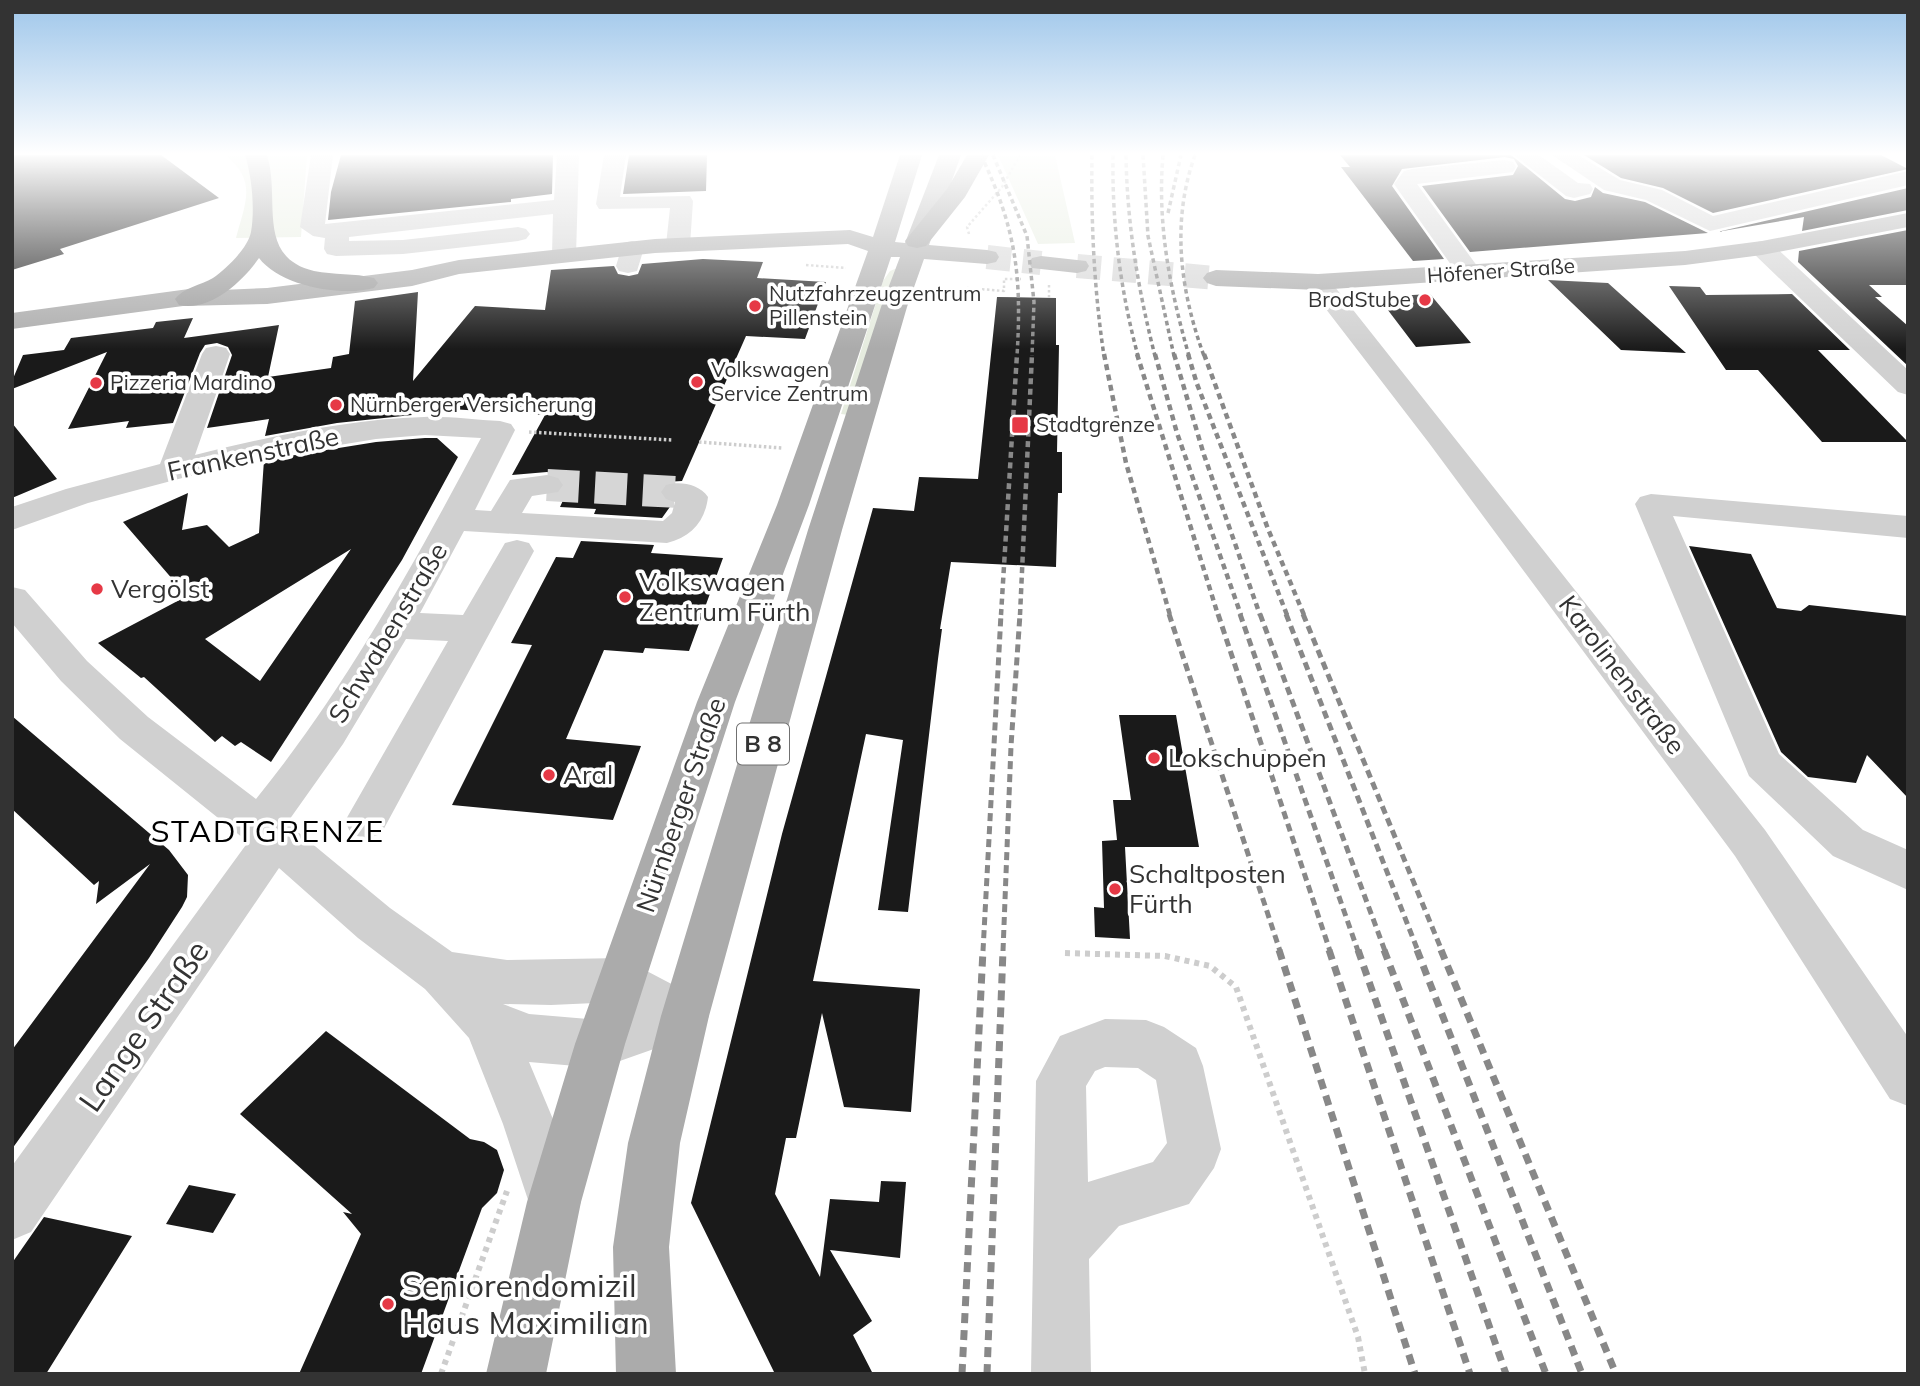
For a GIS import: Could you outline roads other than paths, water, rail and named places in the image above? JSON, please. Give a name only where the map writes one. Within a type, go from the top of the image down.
[{"type":"highway","points":[[263,220],[266,250],[271,258],[301,275],[365,284]]},
{"type":"highway","points":[[892,252],[927,220]]},
{"type":"highway","points":[[188,299],[215,288],[237,274],[263,233]]},
{"type":"main road","name":"B 8","points":[[646,1374],[641,1247],[654,1143],[685,1016],[825,530],[894,307],[892,252],[898,220]]},
{"type":"main road","name":"B 8","points":[[892,252],[911,220]]},
{"type":"main road","name":"Höfener Straße","points":[[1216,278],[1318,282],[1685,258],[1762,248],[1908,220]]},
{"type":"main road","points":[[188,299],[267,296],[412,278],[460,267],[564,255],[630,257],[678,245],[739,243],[843,253],[979,249]]},
{"type":"main road","name":"Nürnberger Straße","points":[[516,1374],[533,1189],[600,1044],[716,702],[892,252]]},
{"type":"main road","points":[[1039,274],[1077,266]]},
{"type":"main road","points":[[12,321],[188,299],[301,275],[363,267],[460,267]]},
{"type":"street","points":[[313,220],[312,227],[338,231],[441,220]]},
{"type":"street","points":[[564,255],[565,220]]},
{"type":"street","points":[[678,245],[680,220]]},
{"type":"street","points":[[1431,220],[1470,274]]},
{"type":"street","points":[[1702,220],[1710,224],[1729,220]]},
{"type":"street","points":[[338,231],[336,249],[403,247],[518,234]]},
{"type":"street","points":[[1762,248],[1908,386]]},
{"type":"street","name":"Karolinenstraße","points":[[1318,282],[1449,448],[1750,843],[1908,1081]]},
{"type":"street","points":[[174,470],[216,354]]},
{"type":"street","name":"Frankenstraße","points":[[12,519],[77,496],[252,450],[376,430],[425,426],[500,430]]},
{"type":"street","name":"Schwabenstraße","points":[[267,832],[395,625],[454,520],[500,430]]},
{"type":"street","points":[[366,821],[472,629],[509,536],[521,487],[547,485]]},
{"type":"street","points":[[454,520],[509,536],[667,532],[678,529],[684,522],[692,502],[692,497],[687,493],[677,492]]},
{"type":"street","points":[[1908,527],[1651,504],[1763,764],[1847,843],[1908,871]]},
{"type":"street","points":[[12,599],[74,671],[134,728],[267,832],[374,923],[442,973],[488,1023],[529,1124],[533,1189]]},
{"type":"street","points":[[395,625],[472,629]]},
{"type":"street","name":"Lange Straße","points":[[12,1213],[267,832]]},
{"type":"street","points":[[442,973],[507,982],[551,983],[622,979],[685,1016]]},
{"type":"street","points":[[488,1023],[529,1038],[600,1044],[685,1016]]},
{"type":"street","points":[[1061,1248],[1061,1374]]},
{"type":"tunnel","points":[[987,257],[1041,263]]},
{"type":"tunnel","points":[[1077,266],[1216,278]]},
{"type":"tunnel","points":[[547,485],[677,492]]},
{"type":"railway","points":[[1006,220],[1017,276],[1017,356]]},
{"type":"railway","points":[[1020,220],[1027,236],[1034,302],[1032,356]]},
{"type":"railway","points":[[1093,220],[1104,356]]},
{"type":"railway","points":[[1115,220],[1126,306],[1138,356]]},
{"type":"railway","points":[[1130,220],[1143,306],[1155,356]]},
{"type":"railway","points":[[1147,220],[1148,236],[1174,356]]},
{"type":"railway","points":[[1163,220],[1176,306],[1189,356]]},
{"type":"railway","points":[[1182,220],[1184,281],[1204,356]]},
{"type":"railway","points":[[1001,615],[1017,354]]},
{"type":"railway","points":[[1020,615],[1032,354]]},
{"type":"railway","points":[[1104,354],[1126,463],[1170,615]]},
{"type":"railway","points":[[1137,354],[1218,615]]},
{"type":"railway","points":[[1155,354],[1177,433],[1241,615]]},
{"type":"railway","points":[[1174,354],[1204,455],[1260,615]]},
{"type":"railway","points":[[1188,354],[1197,384],[1287,615]]},
{"type":"railway","points":[[1204,354],[1268,529],[1304,615]]},
{"type":"railway","points":[[983,951],[1001,614]]},
{"type":"railway","points":[[1003,951],[1011,746],[1020,614]]},
{"type":"railway","points":[[1169,614],[1280,951]]},
{"type":"railway","points":[[1218,614],[1330,951]]},
{"type":"railway","points":[[1240,614],[1358,951]]},
{"type":"railway","points":[[1260,614],[1385,951]]},
{"type":"railway","points":[[1286,614],[1418,951]]},
{"type":"railway","points":[[1303,614],[1442,951]]},
{"type":"railway","points":[[962,1374],[983,950]]},
{"type":"railway","points":[[987,1374],[1003,950]]},
{"type":"railway","points":[[1279,950],[1415,1374]]},
{"type":"railway","points":[[1329,950],[1470,1374]]},
{"type":"railway","points":[[1358,950],[1506,1374]]},
{"type":"railway","points":[[1384,950],[1546,1374]]},
{"type":"railway","points":[[1417,950],[1582,1374]]},
{"type":"railway","points":[[1441,950],[1616,1374]]},
{"type":"place","name":"BrodStube","points":[[1425,300]]},
{"type":"place","name":"Nutzfahrzeugzentrum Pillenstein","points":[[755,306]]},
{"type":"place","name":"Volkswagen Service Zentrum","points":[[697,382]]},
{"type":"place","name":"Pizzeria Mardino","points":[[96,383]]},
{"type":"place","name":"Nürnberger Versicherung","points":[[336,405]]},
{"type":"place","name":"Stadtgrenze","points":[[1020,425]]},
{"type":"place","name":"Vergölst","points":[[97,589]]},
{"type":"place","name":"Volkswagen Zentrum Fürth","points":[[625,597]]},
{"type":"place","name":"Lokschuppen","points":[[1154,758]]},
{"type":"place","name":"Aral","points":[[549,775]]},
{"type":"place","name":"Schaltposten Fürth","points":[[1115,889]]},
{"type":"place","name":"Seniorendomizil Haus Maximilian","points":[[388,1304]]},
{"type":"district","name":"STADTGRENZE","points":[[268,832]]}]
